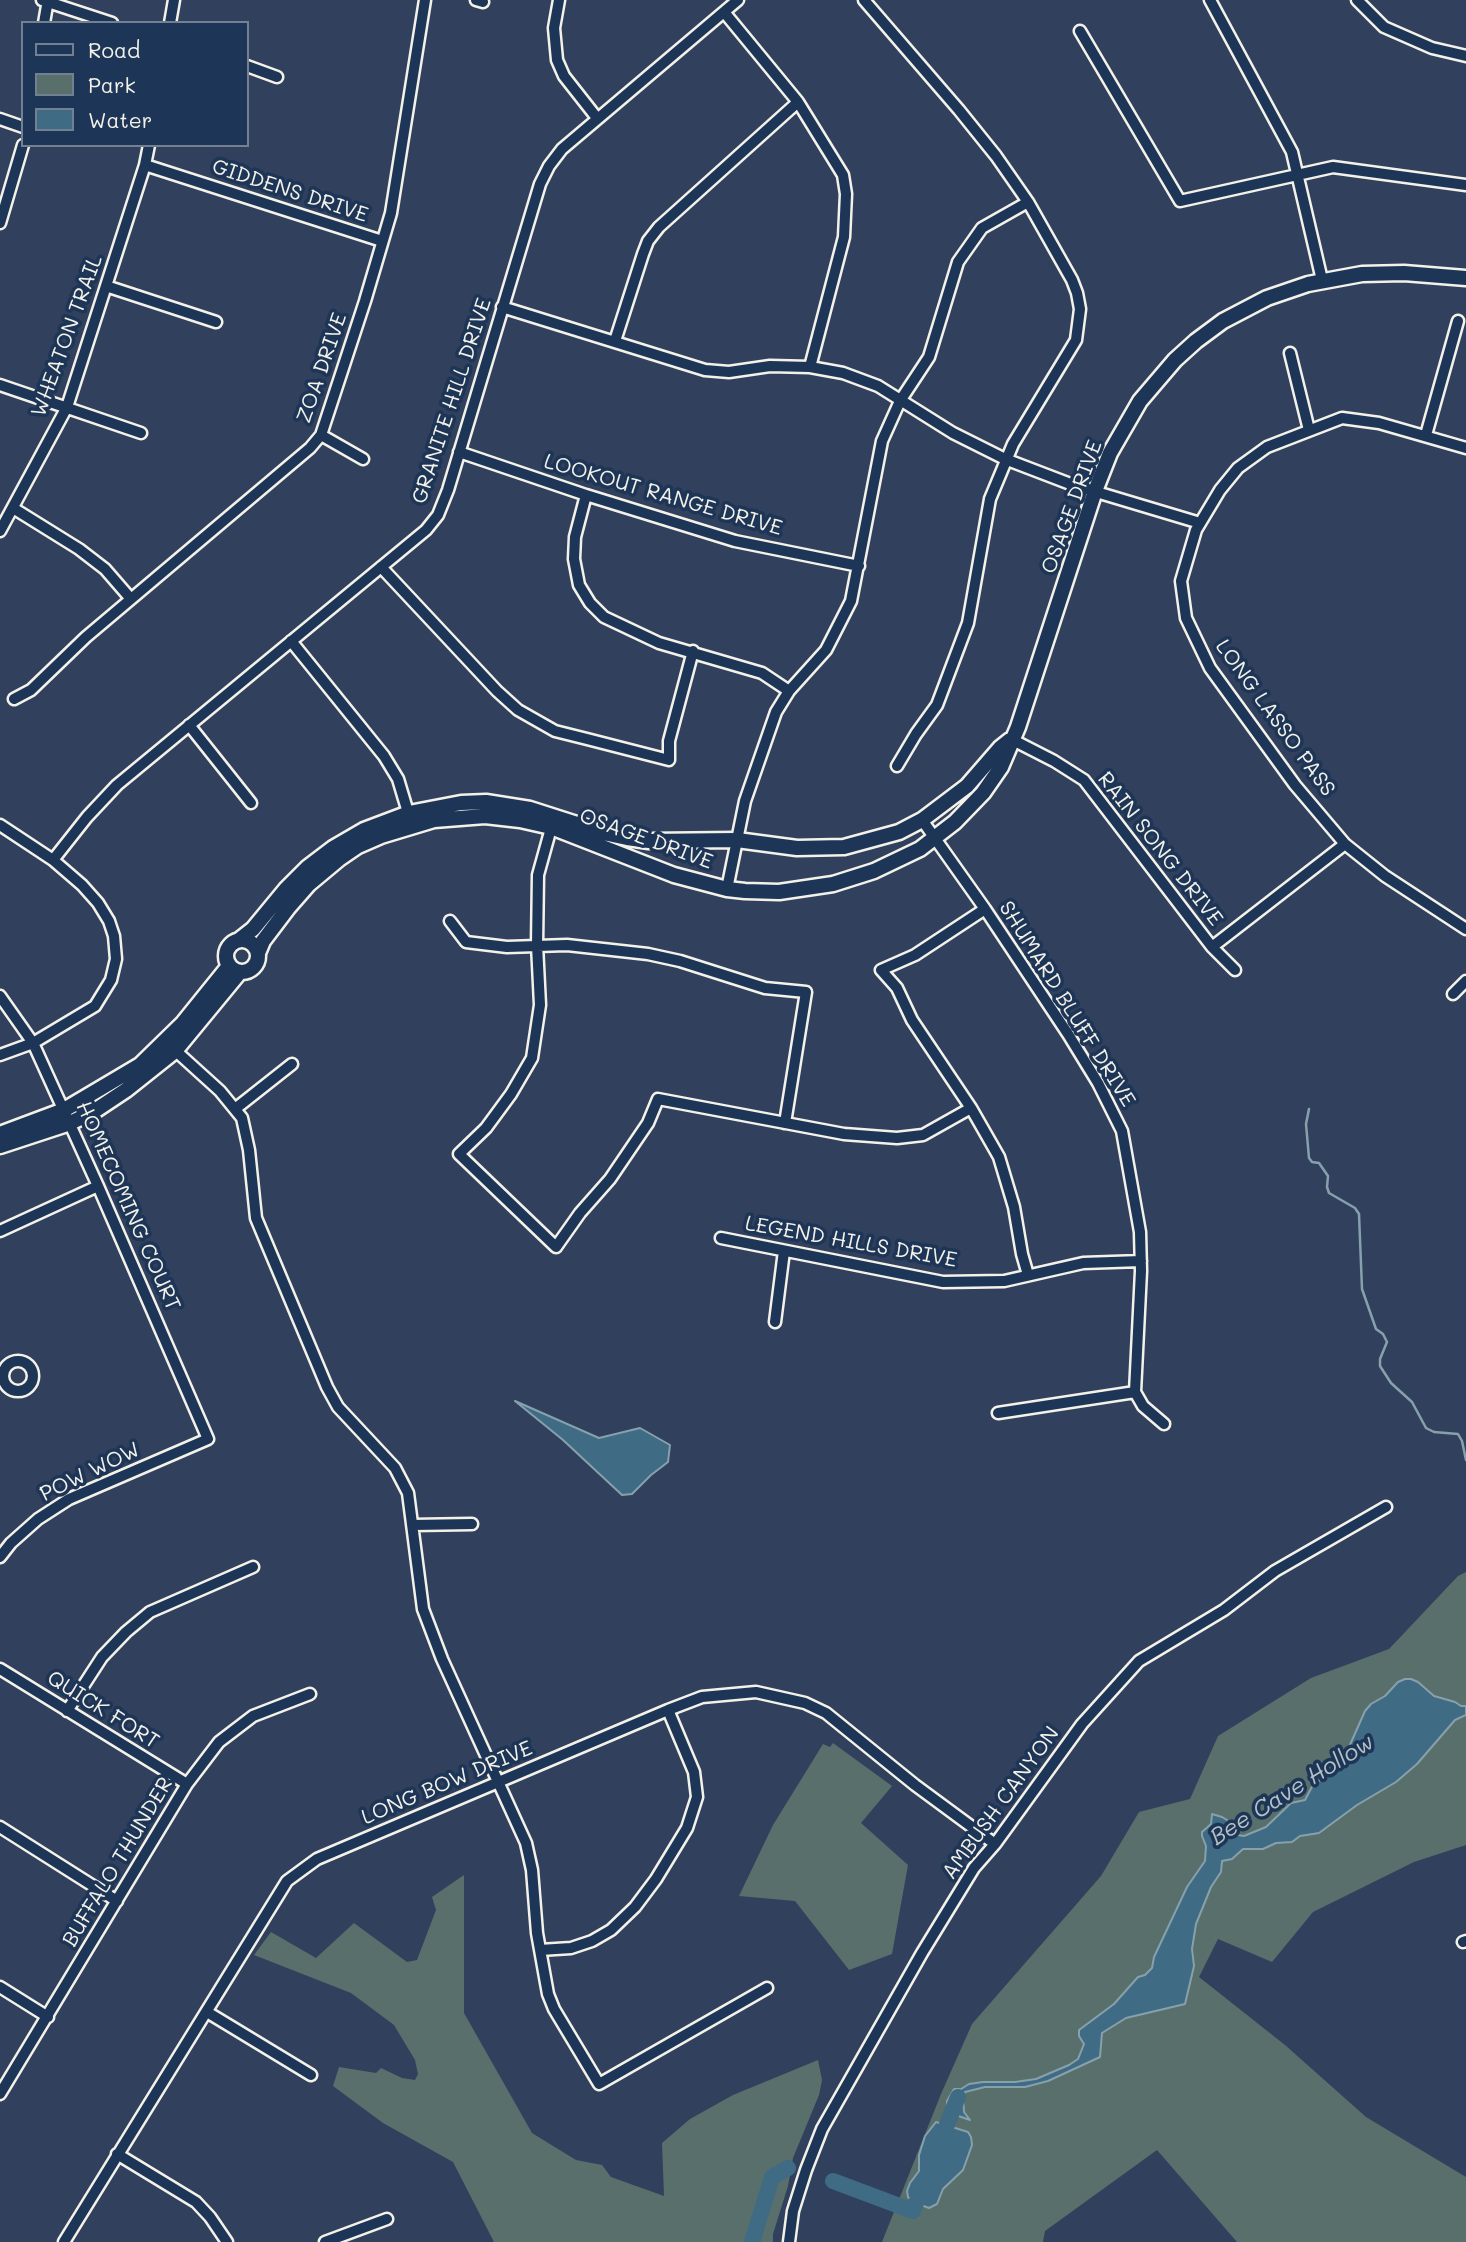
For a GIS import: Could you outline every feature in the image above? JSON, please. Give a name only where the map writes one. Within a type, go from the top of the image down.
[{"type":"street","points":[[170,21],[174,0]]},
{"type":"street","name":"ZOA DRIVE","points":[[14,699],[31,690],[86,637],[310,448],[321,435],[391,213],[425,0]]},
{"type":"street","points":[[559,0],[554,28],[557,60],[564,76],[597,118]]},
{"type":"street","name":"GRANITE HILL DRIVE","points":[[53,860],[117,785],[426,530],[438,516],[540,184],[549,166],[562,149],[597,118],[738,0]]},
{"type":"street","points":[[864,0],[996,156],[1028,202],[1072,279],[1080,309],[1076,340],[1005,460],[990,499],[968,623],[937,705],[897,766]]},
{"type":"street","points":[[1210,0],[1292,152],[1322,280]]},
{"type":"street","points":[[1357,0],[1384,27],[1432,47],[1466,56]]},
{"type":"street","points":[[44,21],[46,1],[106,21]]},
{"type":"street","points":[[724,12],[798,102],[843,175],[846,194],[844,237],[810,367]]},
{"type":"street","points":[[1080,31],[1181,201],[1333,167],[1466,185]]},
{"type":"street","points":[[248,66],[277,76]]},
{"type":"street","points":[[615,341],[643,254],[659,227],[798,102]]},
{"type":"street","points":[[0,119],[21,126]]},
{"type":"street","points":[[0,223],[22,147]]},
{"type":"street","name":"WHEATON TRAIL","points":[[0,531],[67,407],[149,147]]},
{"type":"street","name":"GIDDENS DRIVE","points":[[145,165],[382,241]]},
{"type":"street","points":[[727,889],[745,801],[776,712],[789,691],[826,650],[852,601],[873,476],[882,441],[900,401],[929,357],[958,262],[982,228],[1028,202]]},
{"type":"street","name":"OSAGE DRIVE","points":[[239,940],[253,929],[308,867],[333,848],[364,830],[461,803],[486,802],[530,809],[553,822],[674,875],[727,889],[779,892],[833,884],[874,871],[920,849],[935,839],[983,793],[1001,767],[1018,726],[1110,453],[1140,401],[1175,360],[1223,321],[1245,309],[1288,290],[1322,280],[1362,274],[1404,273],[1466,278]]},
{"type":"street","points":[[106,286],[216,322]]},
{"type":"street","points":[[502,307],[705,370],[729,372],[770,366],[810,367],[843,373],[878,386],[953,433],[1005,460],[1200,523]]},
{"type":"street","points":[[1426,435],[1458,321]]},
{"type":"street","points":[[1290,353],[1309,430]]},
{"type":"street","points":[[0,385],[141,433]]},
{"type":"street","name":"LONG LASSO PASS","points":[[1466,448],[1379,423],[1342,418],[1267,447],[1238,468],[1220,490],[1200,523],[1181,581],[1186,618],[1210,668],[1295,785],[1345,844],[1385,876],[1466,929]]},
{"type":"street","points":[[321,435],[363,459]]},
{"type":"street","name":"LOOKOUT RANGE DRIVE","points":[[458,452],[734,541],[859,565]]},
{"type":"street","points":[[586,495],[575,537],[574,559],[579,585],[590,603],[604,617],[659,643],[761,673],[789,691]]},
{"type":"street","points":[[13,508],[105,569],[131,599]]},
{"type":"street","points":[[380,567],[497,691],[518,710],[555,731],[669,760],[669,741],[693,651]]},
{"type":"street","points":[[291,641],[384,756],[398,779],[411,819]]},
{"type":"street","points":[[190,724],[251,803]]},
{"type":"street","name":"OSAGE DRIVE","points":[[553,822],[649,841],[737,840],[797,848],[844,847],[899,832],[922,820],[967,786],[1011,739]]},
{"type":"street","name":"RAIN SONG DRIVE","points":[[1011,739],[1084,780],[1212,947],[1235,970]]},
{"type":"street","name":"OSAGE DRIVE","points":[[258,953],[262,941],[309,884],[358,846],[411,819]]},
{"type":"street","name":"SHUMARD BLUFF DRIVE","points":[[922,820],[985,909],[1098,1083],[1122,1131],[1140,1232],[1135,1392]]},
{"type":"street","points":[[553,822],[538,874],[540,1005],[532,1058],[511,1094],[486,1128],[459,1154],[556,1247],[580,1213],[610,1179],[648,1124],[658,1099],[844,1134],[897,1138],[923,1135],[971,1108]]},
{"type":"street","points":[[0,825],[53,860],[98,903],[114,936],[116,959],[111,980],[95,1006],[33,1043],[0,1055]]},
{"type":"street","points":[[1212,947],[1345,844]]},
{"type":"street","points":[[985,909],[915,955],[881,970],[897,988],[912,1020],[971,1108],[999,1157],[1014,1207],[1028,1275]]},
{"type":"street","points":[[450,921],[466,942],[507,947],[591,946],[648,954],[680,961],[765,988],[806,992],[785,1123]]},
{"type":"street","points":[[239,940],[253,944],[258,953],[254,967],[250,970],[234,969],[226,961],[229,946],[239,940]]},
{"type":"street","points":[[0,1134],[93,1112],[126,1090],[171,1046],[234,969]]},
{"type":"street","points":[[1453,994],[1466,981]]},
{"type":"street","name":"HOMECOMING COURT","points":[[0,996],[33,1043],[208,1439]]},
{"type":"street","points":[[171,1046],[220,1091],[242,1118],[249,1150],[256,1218],[327,1387],[338,1406],[395,1468],[408,1493],[423,1609],[442,1659],[526,1843],[548,1994],[554,2009],[599,2084],[767,1988]]},
{"type":"street","points":[[235,1109],[292,1064]]},
{"type":"street","points":[[0,1146],[67,1116]]},
{"type":"street","points":[[0,1231],[98,1186]]},
{"type":"street","name":"LEGEND HILLS DRIVE","points":[[721,1238],[943,1282],[1004,1280],[1083,1263],[1141,1261]]},
{"type":"street","points":[[775,1322],[784,1251]]},
{"type":"street","points":[[999,1413],[1135,1392],[1143,1406],[1164,1424]]},
{"type":"street","name":"POW WOW","points":[[0,1557],[11,1543],[38,1519],[69,1499],[208,1439]]},
{"type":"street","name":"AMBUSH CANYON","points":[[789,2242],[793,2211],[822,2129],[922,1953],[974,1868],[995,1844],[1082,1724],[1139,1661],[1224,1610],[1275,1571],[1386,1507]]},
{"type":"street","points":[[413,1525],[472,1524]]},
{"type":"street","points":[[68,1712],[102,1657],[150,1612],[253,1567]]},
{"type":"street","name":"QUICK FORT","points":[[0,1669],[187,1784]]},
{"type":"street","name":"LONG BOW DRIVE","points":[[64,2242],[287,1881],[317,1859],[702,1697],[756,1692],[806,1703],[845,1727],[915,1785],[995,1844]]},
{"type":"street","name":"BUFFALO THUNDER","points":[[0,2094],[187,1784],[219,1742],[253,1716],[310,1694]]},
{"type":"street","points":[[540,1950],[571,1948],[592,1941],[611,1930],[635,1907],[656,1879],[687,1828],[697,1797],[694,1772],[668,1710]]},
{"type":"street","points":[[0,1827],[117,1901]]},
{"type":"street","points":[[0,1987],[48,2017]]},
{"type":"street","points":[[208,2012],[311,2075]]},
{"type":"street","points":[[117,2154],[196,2202],[227,2242]]},
{"type":"street","points":[[325,2242],[387,2219]]},
{"type":"green space","points":[[1466,1572],[1466,1845],[1414,1862],[1313,1912],[1272,1962],[1218,1939],[1199,1977],[1285,2045],[1366,2117],[1466,2177],[1466,2242],[1237,2242],[1157,2150],[1045,2231],[1043,2242],[882,2242],[972,2024],[1101,1876],[1139,1812],[1190,1799],[1218,1736],[1311,1678],[1389,1649],[1458,1576]]},
{"type":"green space","points":[[833,1743],[892,1786],[861,1823],[908,1865],[892,1954],[849,1970],[795,1901],[739,1896],[773,1825],[823,1744],[830,1747]]},
{"type":"green space","points":[[464,1875],[464,2013],[532,2133],[576,2160],[602,2165],[611,2177],[664,2196],[662,2143],[690,2119],[733,2095],[818,2060],[822,2080],[819,2095],[793,2158],[773,2242],[494,2242],[453,2162],[383,2123],[333,2086],[339,2067],[376,2073],[381,2068],[402,2078],[415,2080],[418,2074],[415,2060],[394,2025],[351,1993],[254,1955],[271,1932],[316,1958],[354,1923],[407,1962],[417,1960],[436,1910],[432,1897]]},
{"type":"water","points":[[515,1401],[599,1438],[640,1428],[670,1445],[668,1462],[632,1494],[622,1495],[563,1440]]},
{"type":"water","points":[[1405,1679],[1418,1682],[1434,1696],[1466,1706],[1466,1715],[1455,1720],[1417,1764],[1396,1782],[1357,1805],[1319,1833],[1300,1836],[1292,1842],[1276,1843],[1263,1849],[1243,1849],[1232,1859],[1222,1861],[1221,1872],[1211,1887],[1196,1924],[1192,1949],[1194,1966],[1185,2004],[1126,2018],[1102,2033],[1100,2057],[1048,2081],[1025,2087],[985,2087],[965,2092],[964,2112],[970,2120],[947,2112],[947,2101],[954,2089],[983,2082],[1036,2079],[1078,2059],[1084,2044],[1079,2030],[1114,2004],[1138,1977],[1145,1975],[1152,1968],[1154,1957],[1187,1887],[1205,1861],[1206,1846],[1202,1832],[1211,1824],[1212,1814],[1227,1820],[1231,1829],[1244,1836],[1266,1827],[1291,1803],[1305,1800],[1314,1783],[1331,1775],[1345,1756],[1365,1711]]},
{"type":"water","points":[[936,2122],[968,2132],[972,2145],[963,2170],[943,2189],[937,2204],[929,2208],[913,2202],[907,2191],[919,2171],[919,2155],[925,2136]]},
{"type":"waterway","points":[[1309,1109],[1306,1124],[1309,1158],[1312,1162],[1319,1163],[1328,1176],[1329,1193],[1355,1208],[1359,1214],[1362,1289],[1376,1329],[1383,1334],[1387,1342],[1380,1366],[1391,1383],[1412,1402],[1426,1428],[1434,1432],[1458,1434],[1466,1460]]},
{"type":"waterway","name":"Bee Cave Hollow","points":[[939,2145],[958,2097]]},
{"type":"waterway","name":"Bee Cave Hollow","points":[[752,2242],[772,2177],[788,2168]]},
{"type":"waterway","name":"Bee Cave Hollow","points":[[833,2181],[913,2211],[923,2185]]}]
